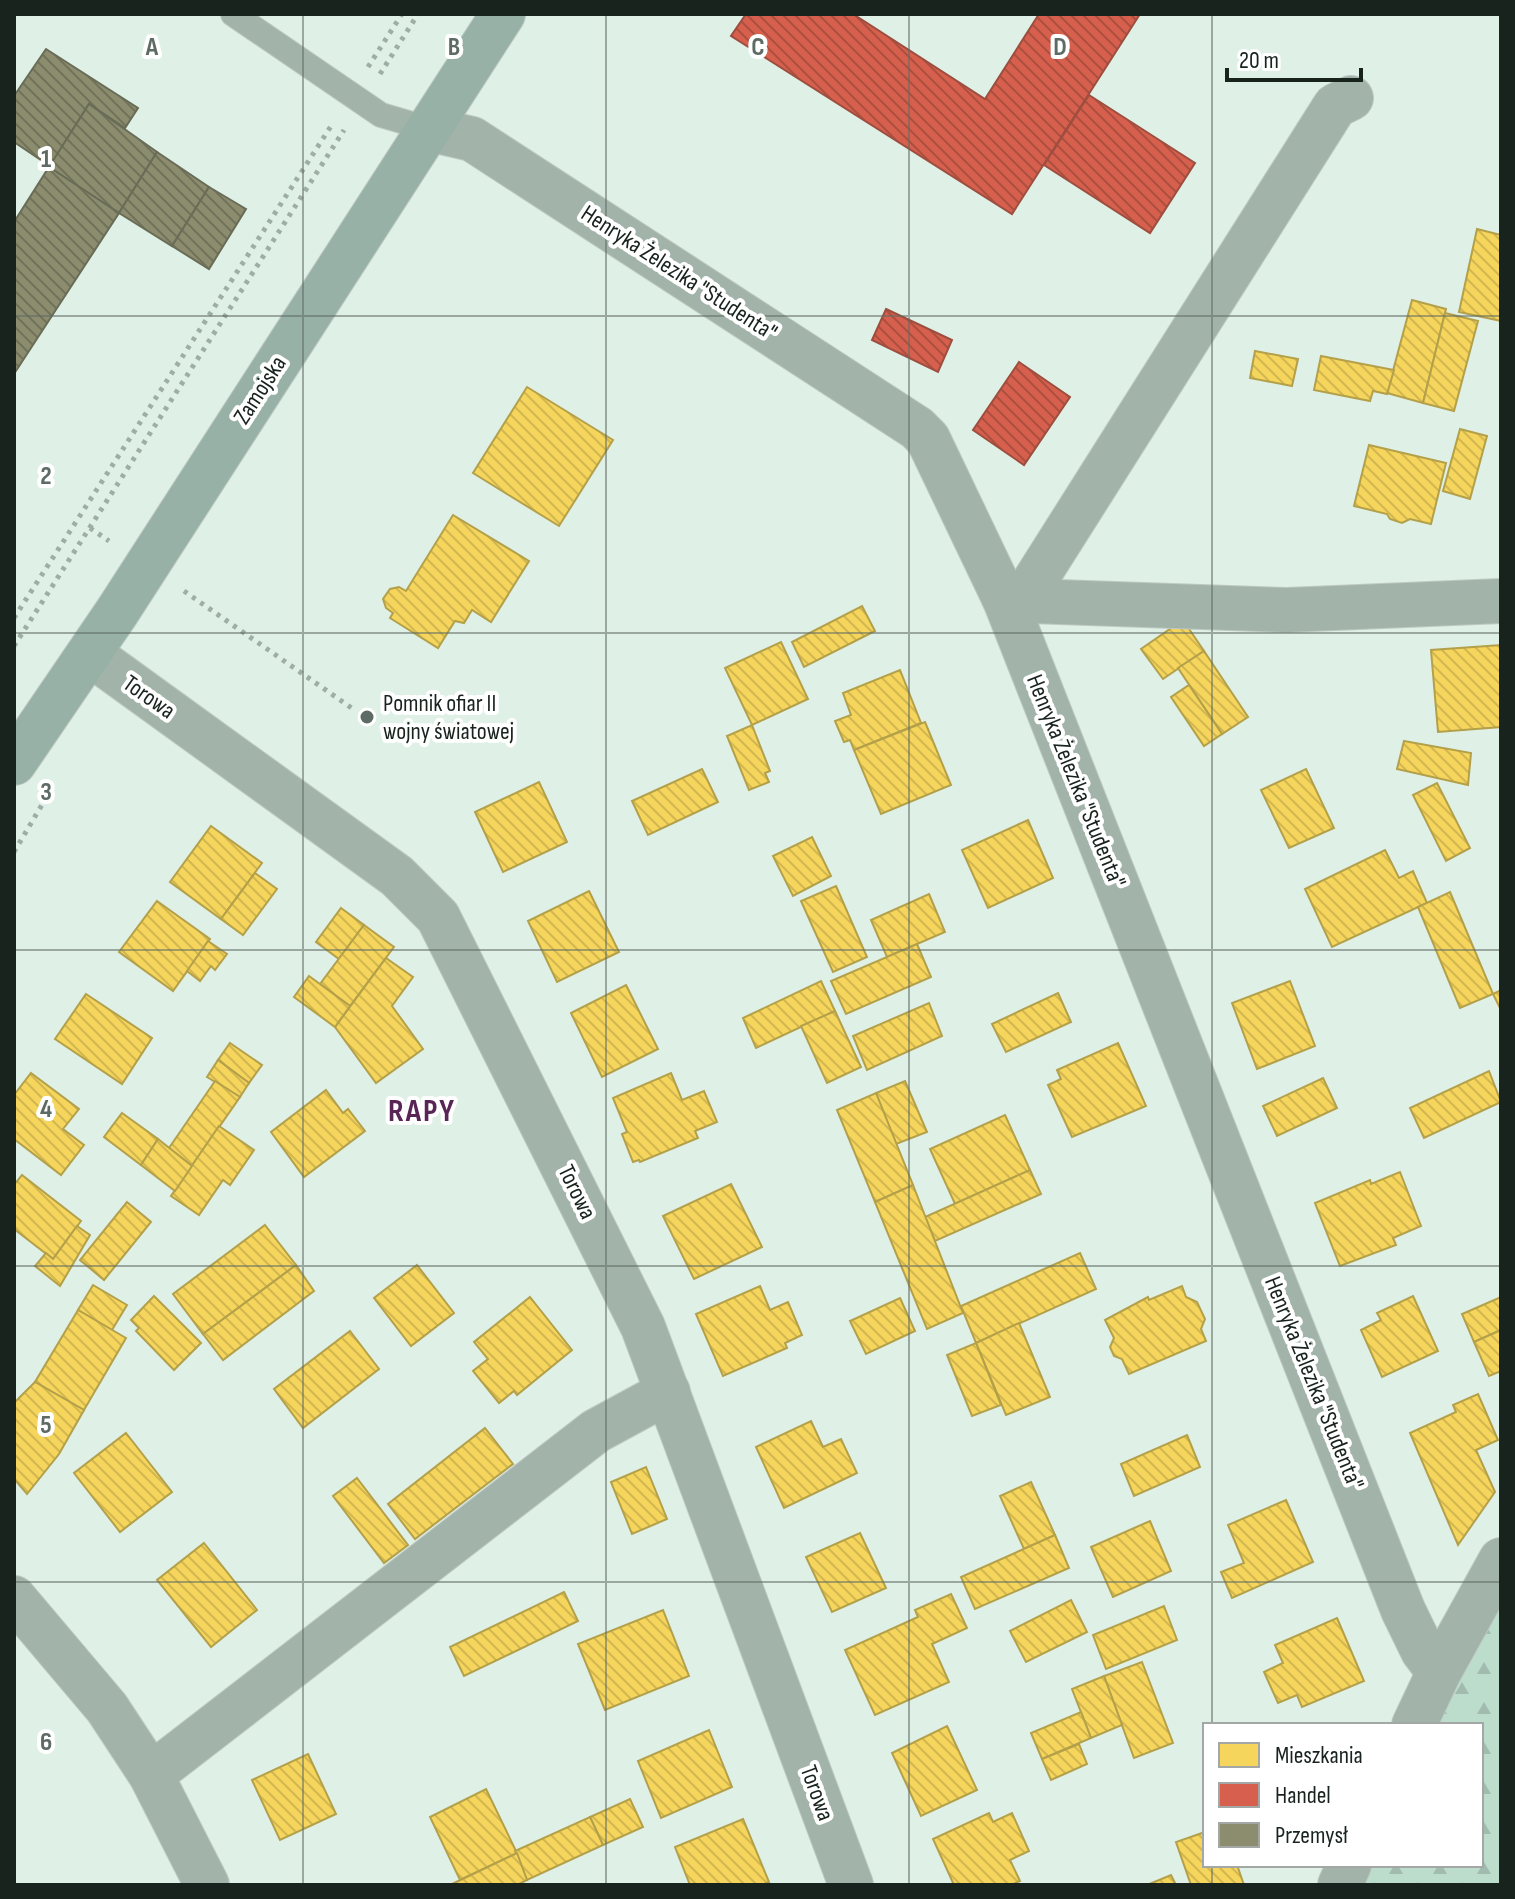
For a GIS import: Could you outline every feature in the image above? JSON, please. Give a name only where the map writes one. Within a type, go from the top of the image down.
[{"type":"main road","name":"Zamojska","points":[[14,763],[90,654],[503,14]]},
{"type":"street","points":[[1013,601],[1335,106],[1351,98]]},
{"type":"street","name":"Henryka Żelezika \"Studenta\"","points":[[429,129],[472,139],[917,428],[928,439],[1013,601],[1403,1610],[1423,1651],[1439,1672]]},
{"type":"street","points":[[1013,601],[1287,610],[1501,601]]},
{"type":"street","name":"Torowa","points":[[90,654],[397,876],[438,917],[643,1327],[851,1885]]},
{"type":"street","points":[[151,1775],[596,1431],[668,1392]]},
{"type":"street","points":[[1415,1723],[1439,1672],[1501,1560]]},
{"type":"street","points":[[14,1598],[107,1708],[151,1775],[207,1885]]},
{"type":"lane","points":[[233,14],[381,115],[429,129]]},
{"type":"path","points":[[14,646],[357,98],[402,14]]},
{"type":"path","points":[[14,618],[357,98],[418,14]]},
{"type":"path","points":[[177,586],[353,709]]},
{"type":"green space","points":[[1501,1602],[1501,1885],[1362,1885],[1371,1867],[1483,1867],[1483,1723],[1433,1723]]},
{"type":"building: Mieszkania","points":[[1477,229],[1501,235],[1501,321],[1459,312]]},
{"type":"building: Mieszkania","points":[[1412,300],[1446,309],[1423,403],[1387,393]]},
{"type":"building: Mieszkania","points":[[1445,313],[1478,321],[1454,411],[1423,403]]},
{"type":"building: Mieszkania","points":[[1255,351],[1298,359],[1292,386],[1250,378]]},
{"type":"building: Mieszkania","points":[[1321,356],[1394,370],[1387,394],[1373,391],[1370,401],[1314,390]]},
{"type":"building: Mieszkania","points":[[527,387],[613,440],[559,526],[473,473]]},
{"type":"building: Mieszkania","points":[[1460,429],[1487,436],[1470,499],[1443,491]]},
{"type":"building: Mieszkania","points":[[1369,445],[1446,463],[1431,524],[1410,519],[1402,523],[1390,519],[1387,514],[1354,506]]},
{"type":"building: Mieszkania","points":[[453,515],[529,561],[491,622],[472,610],[464,623],[455,621],[438,648],[390,618],[393,613],[386,608],[383,599],[390,589],[399,587],[406,591]]},
{"type":"building: Mieszkania","points":[[862,606],[875,631],[804,667],[792,642]]},
{"type":"building: Mieszkania","points":[[1183,620],[1204,651],[1163,679],[1141,649]]},
{"type":"building: Mieszkania","points":[[781,642],[808,699],[752,725],[725,668]]},
{"type":"building: Mieszkania","points":[[1501,645],[1501,727],[1438,732],[1431,650]]},
{"type":"building: Mieszkania","points":[[1204,651],[1248,717],[1222,734],[1178,668]]},
{"type":"building: Mieszkania","points":[[900,670],[921,723],[854,750],[850,740],[844,742],[835,721],[851,715],[843,693]]},
{"type":"building: Mieszkania","points":[[1189,685],[1222,734],[1204,746],[1171,697]]},
{"type":"building: Mieszkania","points":[[925,722],[951,785],[881,814],[854,750]]},
{"type":"building: Mieszkania","points":[[752,725],[770,771],[765,773],[769,782],[749,790],[727,736]]},
{"type":"building: Mieszkania","points":[[1404,741],[1471,753],[1468,785],[1397,769]]},
{"type":"building: Mieszkania","points":[[702,769],[718,802],[648,835],[632,801]]},
{"type":"building: Mieszkania","points":[[1306,769],[1334,828],[1289,848],[1261,790]]},
{"type":"building: Mieszkania","points":[[539,782],[567,842],[503,872],[475,812]]},
{"type":"building: Mieszkania","points":[[1437,783],[1470,848],[1446,861],[1413,795]]},
{"type":"building: Mieszkania","points":[[1028,820],[1053,878],[988,908],[962,850]]},
{"type":"building: Mieszkania","points":[[211,826],[262,863],[221,919],[170,882]]},
{"type":"building: Mieszkania","points":[[812,837],[831,876],[793,896],[773,856]]},
{"type":"building: Mieszkania","points":[[1385,850],[1399,878],[1413,871],[1427,903],[1332,947],[1305,889]]},
{"type":"building: Mieszkania","points":[[255,873],[277,889],[243,935],[221,919]]},
{"type":"building: Mieszkania","points":[[836,886],[867,957],[833,972],[801,901]]},
{"type":"building: Mieszkania","points":[[589,891],[619,952],[557,982],[528,921]]},
{"type":"building: Mieszkania","points":[[1450,892],[1493,994],[1460,1008],[1418,907]]},
{"type":"building: Mieszkania","points":[[929,894],[945,932],[887,957],[871,920]]},
{"type":"building: Mieszkania","points":[[157,901],[210,939],[173,991],[119,952]]},
{"type":"building: Mieszkania","points":[[341,908],[364,925],[339,959],[316,942]]},
{"type":"building: Mieszkania","points":[[364,925],[394,947],[350,1006],[320,984]]},
{"type":"building: Mieszkania","points":[[208,941],[227,954],[215,970],[211,966],[200,981],[187,971]]},
{"type":"building: Mieszkania","points":[[917,944],[931,977],[846,1014],[831,981]]},
{"type":"building: Mieszkania","points":[[386,958],[413,977],[392,1006],[423,1049],[376,1083],[335,1027]]},
{"type":"building: Mieszkania","points":[[309,976],[350,1006],[335,1027],[294,997]]},
{"type":"building: Mieszkania","points":[[821,981],[835,1011],[756,1048],[743,1018]]},
{"type":"building: Mieszkania","points":[[1290,981],[1315,1046],[1257,1069],[1232,1003]]},
{"type":"building: Mieszkania","points":[[626,985],[658,1049],[602,1077],[571,1013]]},
{"type":"building: Mieszkania","points":[[1501,990],[1501,1010],[1493,994]]},
{"type":"building: Mieszkania","points":[[1058,993],[1071,1022],[1006,1052],[992,1024]]},
{"type":"building: Mieszkania","points":[[86,994],[152,1038],[122,1084],[55,1039]]},
{"type":"building: Mieszkania","points":[[929,1003],[942,1036],[867,1070],[853,1036]]},
{"type":"building: Mieszkania","points":[[835,1011],[861,1067],[827,1083],[801,1026]]},
{"type":"building: Mieszkania","points":[[230,1043],[262,1065],[249,1083],[218,1060]]},
{"type":"building: Mieszkania","points":[[1118,1043],[1146,1106],[1072,1137],[1048,1085],[1061,1079],[1057,1070]]},
{"type":"building: Mieszkania","points":[[218,1060],[249,1083],[240,1097],[207,1077]]},
{"type":"building: Mieszkania","points":[[1489,1071],[1501,1102],[1424,1138],[1410,1108]]},
{"type":"building: Mieszkania","points":[[31,1073],[79,1109],[63,1129],[84,1145],[61,1175],[14,1139],[14,1095]]},
{"type":"building: Mieszkania","points":[[671,1073],[682,1100],[704,1091],[717,1122],[695,1131],[698,1138],[640,1162],[633,1162],[622,1134],[627,1132],[613,1098]]},
{"type":"building: Mieszkania","points":[[1323,1078],[1337,1108],[1277,1136],[1263,1106]]},
{"type":"building: Mieszkania","points":[[215,1081],[240,1097],[192,1166],[169,1148]]},
{"type":"building: Mieszkania","points":[[905,1081],[927,1132],[896,1144],[876,1093]]},
{"type":"building: Mieszkania","points":[[326,1090],[343,1113],[348,1109],[365,1131],[304,1177],[271,1132]]},
{"type":"building: Mieszkania","points":[[876,1093],[913,1185],[875,1202],[837,1110]]},
{"type":"building: Mieszkania","points":[[122,1113],[158,1139],[141,1165],[104,1137]]},
{"type":"building: Mieszkania","points":[[1005,1115],[1030,1170],[955,1204],[930,1149]]},
{"type":"building: Mieszkania","points":[[219,1126],[254,1150],[230,1185],[223,1180],[199,1215],[171,1196]]},
{"type":"building: Mieszkania","points":[[158,1139],[192,1166],[175,1191],[141,1165]]},
{"type":"building: Mieszkania","points":[[1030,1170],[1041,1194],[935,1241],[925,1217]]},
{"type":"building: Mieszkania","points":[[1400,1172],[1421,1226],[1393,1238],[1396,1245],[1340,1266],[1315,1203],[1370,1180],[1371,1184]]},
{"type":"building: Mieszkania","points":[[22,1175],[81,1221],[53,1259],[14,1229],[14,1185]]},
{"type":"building: Mieszkania","points":[[731,1184],[762,1247],[694,1279],[663,1216]]},
{"type":"building: Mieszkania","points":[[913,1185],[963,1313],[927,1329],[875,1202]]},
{"type":"building: Mieszkania","points":[[127,1202],[151,1222],[104,1280],[80,1260]]},
{"type":"building: Mieszkania","points":[[265,1225],[296,1265],[203,1334],[173,1294]]},
{"type":"building: Mieszkania","points":[[77,1226],[90,1235],[60,1286],[35,1266],[46,1253],[53,1259]]},
{"type":"building: Mieszkania","points":[[1080,1253],[1096,1289],[976,1343],[961,1306]]},
{"type":"building: Mieszkania","points":[[296,1265],[314,1291],[223,1360],[203,1334]]},
{"type":"building: Mieszkania","points":[[417,1265],[454,1313],[411,1346],[374,1298]]},
{"type":"building: Mieszkania","points":[[93,1285],[127,1305],[112,1330],[78,1310]]},
{"type":"building: Mieszkania","points":[[760,1286],[770,1310],[788,1302],[802,1335],[785,1343],[787,1348],[723,1376],[696,1314]]},
{"type":"building: Mieszkania","points":[[1182,1286],[1186,1297],[1197,1302],[1205,1319],[1201,1329],[1206,1341],[1129,1374],[1122,1359],[1114,1356],[1110,1347],[1114,1338],[1105,1320],[1148,1297],[1149,1300]]},
{"type":"building: Mieszkania","points":[[154,1296],[201,1343],[174,1370],[136,1331],[139,1328],[131,1320]]},
{"type":"building: Mieszkania","points":[[1413,1296],[1438,1351],[1382,1377],[1361,1330],[1381,1320],[1377,1313]]},
{"type":"building: Mieszkania","points":[[530,1297],[572,1350],[517,1395],[514,1391],[499,1403],[473,1371],[488,1359],[474,1342]]},
{"type":"building: Mieszkania","points":[[1501,1297],[1501,1330],[1474,1342],[1462,1314]]},
{"type":"building: Mieszkania","points":[[900,1298],[915,1331],[866,1354],[850,1321]]},
{"type":"building: Mieszkania","points":[[78,1310],[126,1338],[84,1410],[35,1382]]},
{"type":"building: Mieszkania","points":[[1019,1323],[1050,1397],[1006,1415],[976,1343]]},
{"type":"building: Mieszkania","points":[[1501,1330],[1501,1371],[1489,1376],[1474,1342]]},
{"type":"building: Mieszkania","points":[[350,1331],[379,1369],[303,1428],[274,1389]]},
{"type":"building: Mieszkania","points":[[976,1343],[1001,1405],[972,1416],[947,1355]]},
{"type":"building: Mieszkania","points":[[35,1382],[84,1410],[59,1454],[27,1494],[14,1479],[14,1403]]},
{"type":"building: Mieszkania","points":[[1478,1394],[1498,1440],[1476,1450],[1495,1492],[1458,1545],[1410,1433],[1456,1412],[1453,1405]]},
{"type":"building: Mieszkania","points":[[811,1421],[823,1447],[841,1439],[857,1473],[784,1508],[756,1447]]},
{"type":"building: Mieszkania","points":[[485,1428],[513,1464],[415,1539],[388,1504]]},
{"type":"building: Mieszkania","points":[[126,1433],[172,1492],[120,1532],[74,1473]]},
{"type":"building: Mieszkania","points":[[1187,1435],[1200,1467],[1134,1496],[1121,1464]]},
{"type":"building: Mieszkania","points":[[646,1467],[667,1519],[632,1534],[611,1482]]},
{"type":"building: Mieszkania","points":[[357,1478],[408,1545],[384,1563],[333,1496]]},
{"type":"building: Mieszkania","points":[[1031,1482],[1055,1535],[1024,1549],[1000,1496]]},
{"type":"building: Mieszkania","points":[[1286,1500],[1313,1562],[1232,1598],[1221,1572],[1244,1563],[1228,1525]]},
{"type":"building: Mieszkania","points":[[1150,1521],[1171,1571],[1113,1597],[1091,1547]]},
{"type":"building: Mieszkania","points":[[860,1533],[886,1588],[832,1612],[806,1557]]},
{"type":"building: Mieszkania","points":[[1055,1535],[1069,1568],[975,1609],[961,1577]]},
{"type":"building: Mieszkania","points":[[204,1543],[257,1610],[211,1647],[157,1580]]},
{"type":"building: Mieszkania","points":[[564,1592],[578,1621],[464,1676],[450,1647]]},
{"type":"building: Mieszkania","points":[[951,1594],[967,1628],[932,1644],[949,1682],[875,1715],[845,1650],[918,1617],[915,1610]]},
{"type":"building: Mieszkania","points":[[1071,1600],[1087,1632],[1026,1662],[1010,1631]]},
{"type":"building: Mieszkania","points":[[1164,1606],[1177,1640],[1106,1669],[1093,1635]]},
{"type":"building: Mieszkania","points":[[663,1610],[689,1676],[605,1710],[578,1644]]},
{"type":"building: Mieszkania","points":[[1337,1618],[1364,1681],[1302,1707],[1297,1695],[1278,1703],[1264,1672],[1283,1663],[1275,1645]]},
{"type":"building: Mieszkania","points":[[1142,1662],[1173,1743],[1134,1758],[1104,1676]]},
{"type":"building: Mieszkania","points":[[1104,1676],[1122,1725],[1091,1738],[1072,1689]]},
{"type":"building: Mieszkania","points":[[1081,1712],[1091,1738],[1042,1759],[1031,1733]]},
{"type":"building: Mieszkania","points":[[947,1726],[977,1790],[921,1816],[892,1753]]},
{"type":"building: Mieszkania","points":[[709,1730],[732,1787],[661,1818],[638,1761]]},
{"type":"building: Mieszkania","points":[[1079,1744],[1087,1764],[1051,1780],[1042,1759]]},
{"type":"building: Mieszkania","points":[[308,1754],[336,1814],[280,1840],[252,1780]]},
{"type":"building: Mieszkania","points":[[486,1789],[517,1853],[460,1880],[430,1817]]},
{"type":"building: Mieszkania","points":[[630,1799],[643,1827],[603,1845],[590,1817]]},
{"type":"building: Mieszkania","points":[[989,1813],[993,1822],[1012,1813],[1029,1851],[1010,1860],[1020,1881],[1011,1885],[954,1885],[933,1839]]},
{"type":"building: Mieszkania","points":[[590,1817],[603,1845],[527,1880],[515,1851]]},
{"type":"building: Mieszkania","points":[[743,1819],[769,1882],[762,1885],[690,1885],[675,1847]]},
{"type":"building: Mieszkania","points":[[1203,1833],[1203,1867],[1238,1867],[1244,1885],[1191,1885],[1176,1842]]},
{"type":"building: Mieszkania","points":[[517,1853],[527,1880],[517,1885],[450,1885]]},
{"type":"building: Mieszkania","points":[[1171,1875],[1176,1885],[1147,1885]]},
{"type":"building: Handel","points":[[746,14],[853,14],[985,99],[1039,14],[1140,14],[1012,214],[731,36]]},
{"type":"building: Handel","points":[[1089,95],[1195,163],[1150,233],[1044,165]]},
{"type":"building: Handel","points":[[886,309],[952,340],[938,372],[872,340]]},
{"type":"building: Handel","points":[[1019,362],[1070,397],[1024,465],[973,430]]},
{"type":"building: Przemysł","points":[[46,49],[138,108],[125,128],[89,104],[50,166],[14,142],[14,96]]},
{"type":"building: Przemysł","points":[[89,104],[157,152],[119,213],[49,167]]},
{"type":"building: Przemysł","points":[[157,152],[209,187],[172,246],[119,213]]},
{"type":"building: Przemysł","points":[[49,167],[119,213],[14,374],[14,222]]},
{"type":"building: Przemysł","points":[[209,187],[246,209],[209,269],[172,246]]},
{"type":"place","name":"Pomnik ofiar II wojny światowej","points":[[367,717]]},
{"type":"district","name":"RAPY","points":[[422,1111]]}]
